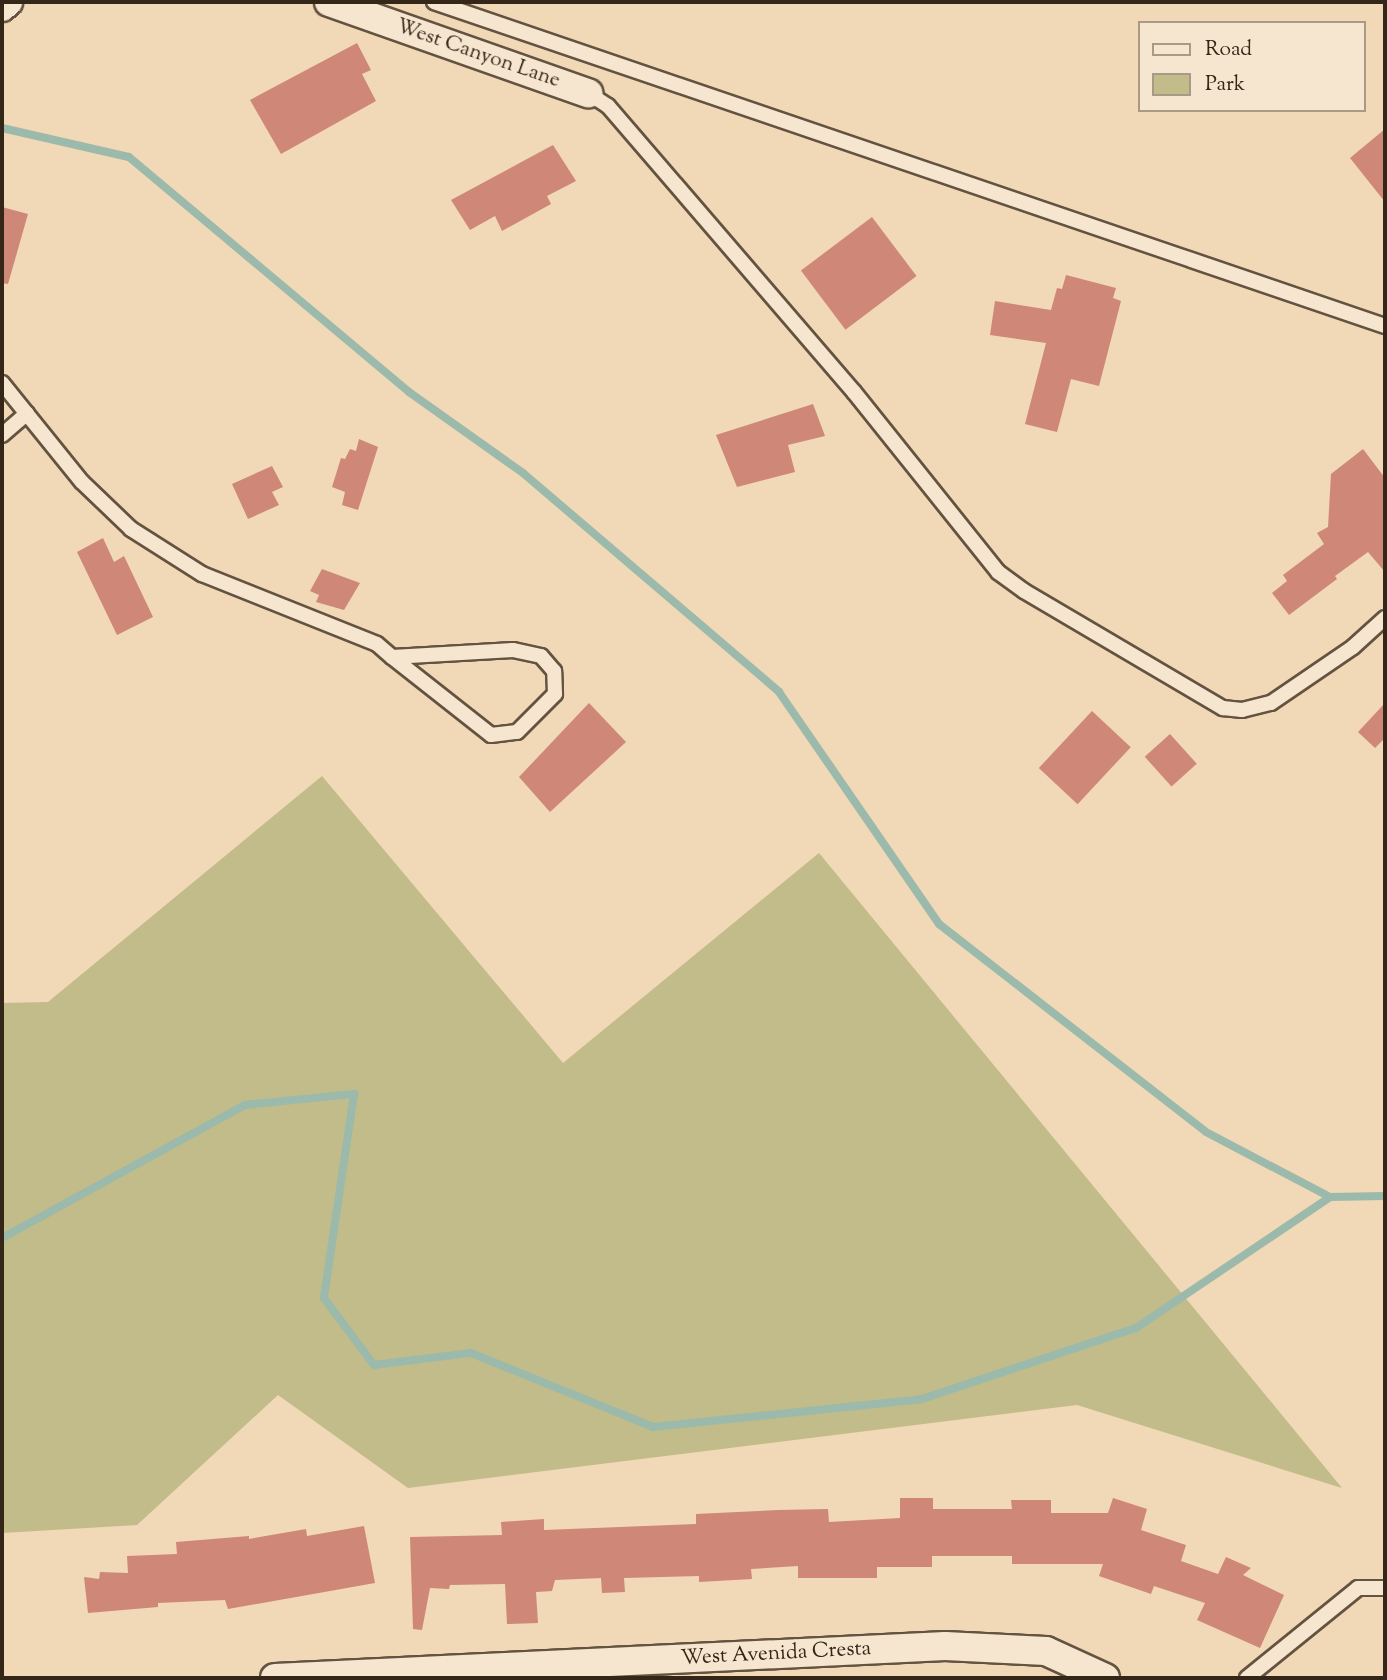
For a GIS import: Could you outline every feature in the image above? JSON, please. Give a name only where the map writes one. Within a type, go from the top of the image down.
[{"type":"street","points":[[2,7],[8,2]]},
{"type":"street","name":"West Canyon Lane","points":[[328,2],[588,93]]},
{"type":"street","name":"West Avenida Cresta","points":[[275,1678],[407,1675],[945,1646],[1046,1651],[1104,1678]]},
{"type":"lane","points":[[434,2],[1385,326]]},
{"type":"lane","points":[[588,93],[608,106],[854,392],[998,572],[1024,591],[1223,708],[1233,709],[1271,703],[1353,647],[1385,618]]},
{"type":"lane","points":[[2,383],[82,482],[131,529],[202,574],[377,644],[392,657],[491,736],[517,732],[555,694],[554,671],[541,656],[513,649],[392,657]]},
{"type":"lane","points":[[2,435],[27,414]]},
{"type":"lane","points":[[1247,1678],[1357,1588],[1385,1588]]},
{"type":"green space","points":[[322,776],[563,1063],[819,853],[1342,1488],[1077,1405],[408,1488],[278,1395],[137,1525],[2,1533],[2,1003],[48,1002]]},
{"type":"building","points":[[357,43],[371,70],[362,74],[376,101],[281,154],[250,100]]},
{"type":"building","points":[[1385,129],[1385,202],[1350,158]]},
{"type":"building","points":[[553,145],[576,181],[547,196],[551,204],[502,231],[495,216],[470,230],[451,200]]},
{"type":"building","points":[[2,207],[28,214],[8,284],[2,283]]},
{"type":"building","points":[[872,217],[917,276],[845,330],[801,271]]},
{"type":"building","points":[[1066,275],[1116,288],[1113,298],[1121,301],[1099,386],[1071,379],[1057,432],[1025,424],[1046,343],[990,335],[995,301],[1051,310],[1057,288],[1062,289]]},
{"type":"building","points":[[813,404],[825,436],[788,445],[795,472],[737,487],[716,435]]},
{"type":"building","points":[[359,439],[378,447],[358,510],[342,505],[345,492],[332,487],[341,458],[345,459],[350,449],[356,451]]},
{"type":"building","points":[[1363,449],[1385,478],[1385,572],[1368,552],[1289,615],[1272,593],[1287,581],[1283,575],[1324,544],[1317,533],[1328,527],[1331,474]]},
{"type":"building","points":[[272,466],[283,487],[272,492],[279,505],[248,519],[232,484]]},
{"type":"building","points":[[103,538],[114,562],[124,556],[153,617],[117,635],[77,552]]},
{"type":"building","points":[[322,569],[360,583],[344,610],[316,602],[319,595],[310,591]]},
{"type":"building","points":[[589,703],[626,742],[550,812],[519,777]]},
{"type":"building","points":[[1385,703],[1385,738],[1375,748],[1358,732]]},
{"type":"building","points":[[1092,711],[1131,747],[1078,804],[1039,768]]},
{"type":"building","points":[[1170,734],[1197,764],[1171,786],[1145,757]]},
{"type":"building","points":[[900,1498],[933,1498],[933,1509],[1012,1509],[1011,1500],[1051,1500],[1051,1513],[1108,1513],[1113,1498],[1147,1509],[1141,1530],[1186,1545],[1181,1561],[1218,1574],[1226,1557],[1251,1568],[1243,1575],[1284,1595],[1260,1648],[1197,1620],[1205,1603],[1154,1586],[1151,1594],[1099,1576],[1103,1564],[1012,1564],[1012,1556],[932,1556],[932,1567],[877,1567],[877,1578],[798,1578],[798,1566],[751,1569],[752,1579],[699,1582],[699,1576],[624,1578],[625,1592],[602,1593],[601,1578],[555,1580],[552,1591],[536,1592],[538,1623],[507,1624],[505,1584],[450,1585],[449,1589],[430,1588],[422,1630],[413,1629],[410,1537],[502,1535],[501,1522],[544,1519],[544,1530],[696,1524],[696,1514],[778,1510],[828,1509],[829,1522],[900,1518]]},
{"type":"building","points":[[364,1526],[375,1583],[228,1609],[225,1600],[158,1603],[158,1607],[88,1613],[84,1577],[99,1579],[100,1572],[128,1573],[127,1556],[177,1554],[176,1542],[249,1536],[249,1539],[306,1529],[307,1536]]},
{"type":"waterway","points":[[2,128],[129,157],[409,392],[523,473],[779,692],[939,924],[1206,1132],[1330,1197]]},
{"type":"waterway","points":[[2,1238],[245,1105],[354,1094],[324,1298],[374,1365],[471,1353],[653,1427],[922,1399],[1136,1328],[1330,1197],[1385,1196]]}]
